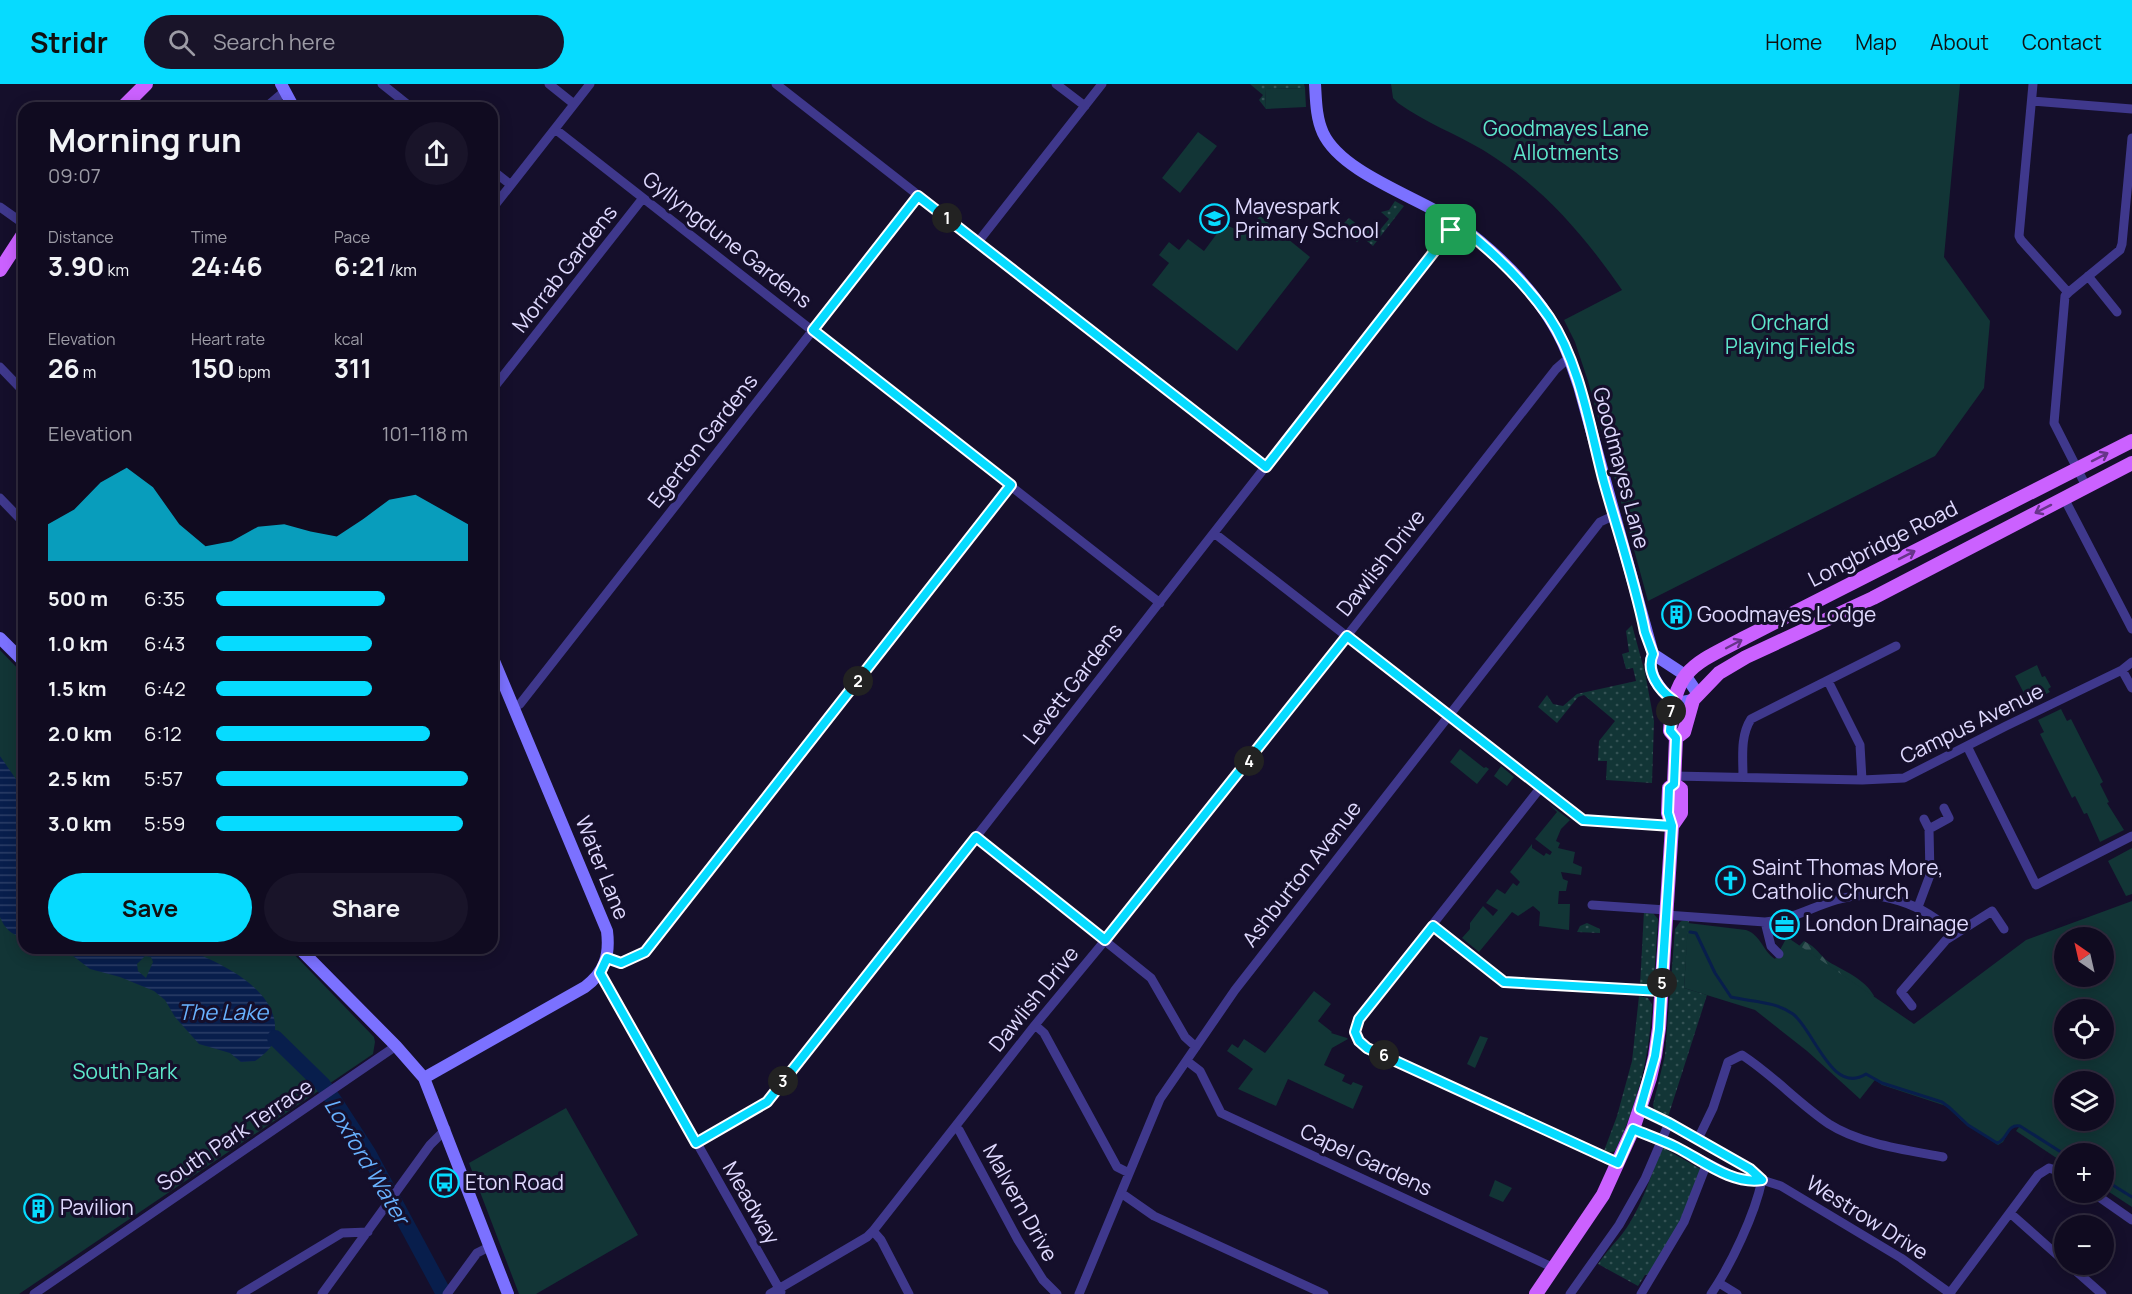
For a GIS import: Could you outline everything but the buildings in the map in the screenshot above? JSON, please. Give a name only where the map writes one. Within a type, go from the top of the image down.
[{"type":"main road","points":[[129,102],[146,84]]},
{"type":"main road","points":[[0,270],[18,242]]},
{"type":"main road","name":"Longbridge Road","points":[[1536,1294],[1603,1195],[1633,1129],[1655,1056],[1672,826],[1668,813],[1669,788],[1674,780],[1676,738],[1670,731],[1673,700],[1684,675],[1696,664],[2132,441]]},
{"type":"main road","name":"Longbridge Road","points":[[1676,738],[1684,732],[1695,697],[1719,673],[1746,657],[1873,598],[2132,463]]},
{"type":"main road","points":[[1820,600],[1829,618]]},
{"type":"street","points":[[382,84],[404,102]]},
{"type":"street","points":[[549,84],[574,104]]},
{"type":"street","points":[[498,201],[590,84]]},
{"type":"street","points":[[776,84],[1266,467]]},
{"type":"street","points":[[1056,84],[1085,106]]},
{"type":"street","points":[[978,242],[1102,84]]},
{"type":"street","name":"Goodmayes Lane","points":[[1315,84],[1317,111],[1322,131],[1342,158],[1456,223],[1492,252],[1532,294],[1550,318],[1570,360],[1653,654],[1650,661],[1655,679],[1659,688],[1673,700]]},
{"type":"street","points":[[2033,84],[2019,236],[2020,240],[2069,292]]},
{"type":"street","points":[[270,102],[283,88],[291,102]]},
{"type":"street","points":[[2032,101],[2132,110]]},
{"type":"street","name":"Gyllyngdune Gardens","points":[[555,129],[1160,603]]},
{"type":"street","points":[[2086,486],[2054,423],[2065,296],[2120,250],[2132,138]]},
{"type":"street","points":[[498,175],[511,185]]},
{"type":"street","name":"Egerton Gardens","points":[[514,706],[527,695],[918,196]]},
{"type":"street","name":"Morrab Gardens","points":[[498,382],[643,198]]},
{"type":"street","points":[[0,207],[18,220]]},
{"type":"street","name":"Levett Gardens","points":[[696,1143],[767,1102],[1456,223]]},
{"type":"street","points":[[13,250],[18,255]]},
{"type":"street","points":[[2088,276],[2117,312]]},
{"type":"street","name":"Dawlish Drive","points":[[770,1294],[780,1291],[873,1231],[1347,636],[1556,369],[1570,360]]},
{"type":"street","points":[[0,367],[18,386]]},
{"type":"street","points":[[607,958],[621,963],[645,952],[1011,485]]},
{"type":"street","points":[[0,498],[18,517]]},
{"type":"street","points":[[2064,498],[2132,629]]},
{"type":"street","name":"Ashburton Avenue","points":[[1079,1294],[1160,1099],[1186,1061],[1235,990],[1449,714],[1600,522],[1613,516]]},
{"type":"street","points":[[1214,533],[1586,821],[1672,826]]},
{"type":"street","points":[[0,638],[18,656]]},
{"type":"street","points":[[1743,777],[1745,728],[1751,720],[1896,646]]},
{"type":"street","points":[[1653,654],[1684,675],[1695,697],[1683,703],[1673,700]]},
{"type":"street","name":"Campus Avenue","points":[[1674,780],[1743,777],[1862,780],[1904,778],[2122,670],[2132,662]]},
{"type":"street","name":"Water Lane","points":[[424,1078],[585,987],[600,973],[607,958],[609,943],[607,931],[498,670]]},
{"type":"street","points":[[2122,670],[2132,688]]},
{"type":"street","points":[[1828,681],[1860,745],[1862,780]]},
{"type":"street","points":[[1967,746],[2036,885],[2132,836]]},
{"type":"street","points":[[1541,787],[1359,1019],[1355,1032],[1359,1041],[1367,1048],[1618,1163]]},
{"type":"street","points":[[1929,829],[1949,818],[1944,808]]},
{"type":"street","points":[[1918,907],[1930,874],[1929,829],[1924,819]]},
{"type":"street","points":[[976,837],[1151,978],[1185,1037],[1196,1047]]},
{"type":"street","points":[[1592,905],[1765,922],[1789,918],[1838,899],[1865,895],[1890,898],[1918,907],[1945,925],[1954,934]]},
{"type":"street","points":[[1912,1006],[1901,992],[1925,963],[1954,934],[1992,911],[2004,929]]},
{"type":"street","points":[[1765,922],[1771,946],[1779,954]]},
{"type":"street","points":[[1433,926],[1504,982],[1661,991]]},
{"type":"street","points":[[305,954],[396,1046],[424,1078],[508,1294]]},
{"type":"street","name":"Meadway","points":[[600,973],[780,1291]]},
{"type":"street","points":[[1035,1025],[1044,1033],[1117,1167],[1129,1173]]},
{"type":"street","name":"South Park Terrace","points":[[34,1294],[396,1046]]},
{"type":"street","points":[[1698,1139],[1713,1108],[1728,1062],[1742,1055],[1758,1065],[1829,1124],[1875,1144],[1943,1157]]},
{"type":"street","name":"Capel Gardens","points":[[1186,1061],[1200,1071],[1221,1113],[1554,1268]]},
{"type":"street","name":"Westrow Drive","points":[[1640,1109],[1750,1169],[1762,1180]]},
{"type":"street","points":[[1570,1294],[1619,1225],[1644,1179],[1669,1123]]},
{"type":"street","name":"Malvern Drive","points":[[955,1127],[959,1130],[1023,1249],[1043,1280],[1057,1294]]},
{"type":"street","name":"Westrow Drive","points":[[1633,1129],[1746,1181],[1762,1180],[1781,1186],[1901,1258],[1950,1294]]},
{"type":"street","points":[[322,1294],[430,1145],[446,1130]]},
{"type":"street","points":[[1641,1294],[1684,1222],[1707,1163]]},
{"type":"street","points":[[1950,1294],[2038,1175],[2049,1168],[2054,1170]]},
{"type":"street","points":[[1711,1294],[1719,1283],[1752,1212],[1762,1180]]},
{"type":"street","points":[[1120,1193],[1154,1216],[1324,1294]]},
{"type":"street","points":[[2108,1203],[2132,1220]]},
{"type":"street","points":[[2010,1213],[2054,1252]]},
{"type":"street","points":[[873,1231],[881,1240],[909,1294]]},
{"type":"street","points":[[241,1294],[342,1233],[368,1232]]},
{"type":"street","points":[[448,1293],[477,1253],[489,1247]]},
{"type":"street","points":[[2080,1275],[2102,1294]]},
{"type":"street","points":[[1719,1283],[1737,1294]]},
{"type":"green space","points":[[1250,84],[1304,84],[1305,88],[1265,89],[1266,109],[1259,100],[1263,95]]},
{"type":"green space","name":"Orchard Playing Fields","points":[[1391,84],[1960,84],[1944,257],[1990,321],[1984,388],[1935,456],[1648,601],[1588,381],[1575,342],[1564,320],[1622,290],[1577,231],[1542,195],[1524,179],[1483,150],[1398,103],[1393,98]]},
{"type":"green space","points":[[1305,88],[1306,107],[1266,109],[1265,89]]},
{"type":"green space","points":[[1198,132],[1217,146],[1180,193],[1162,178]]},
{"type":"green space","points":[[1395,201],[1404,206],[1373,246],[1362,237],[1357,242],[1344,231],[1344,223],[1349,218],[1363,229],[1368,223],[1379,231],[1389,219],[1381,212],[1389,210]]},
{"type":"green space","points":[[1260,216],[1310,257],[1237,351],[1152,285],[1169,263],[1159,255],[1169,242],[1179,250],[1188,239],[1204,251],[1224,224],[1240,230],[1247,228]]},
{"type":"green space","points":[[1632,625],[1645,673],[1654,721],[1652,783],[1606,780],[1607,761],[1598,761],[1599,741],[1615,721],[1584,695],[1578,697],[1557,723],[1538,707],[1547,695],[1553,704],[1563,706],[1577,694],[1636,681],[1633,668],[1626,669],[1622,654],[1629,652],[1626,631]]},
{"type":"green space","name":"South Park","points":[[0,650],[18,669],[18,954],[294,954],[374,1037],[375,1042],[373,1054],[19,1294],[0,1294]]},
{"type":"green space","points":[[2037,665],[2042,677],[2045,676],[2051,687],[2048,689],[2050,692],[2029,703],[2015,676]]},
{"type":"green space","points":[[2061,709],[2067,721],[2071,719],[2103,782],[2100,784],[2109,802],[2107,803],[2124,830],[2100,842],[2087,813],[2084,814],[2075,796],[2072,798],[2040,734],[2044,732],[2038,720]]},
{"type":"green space","points":[[1460,749],[1484,768],[1489,769],[1477,784],[1450,762]]},
{"type":"green space","points":[[1501,766],[1514,777],[1507,786],[1494,776]]},
{"type":"green space","points":[[1549,804],[1570,820],[1561,829],[1556,841],[1560,843],[1558,848],[1575,852],[1573,863],[1582,867],[1581,875],[1561,872],[1563,879],[1568,881],[1566,891],[1559,891],[1558,904],[1570,904],[1569,930],[1539,926],[1540,912],[1533,906],[1518,916],[1512,912],[1479,952],[1462,938],[1470,929],[1470,923],[1483,906],[1493,916],[1498,910],[1486,903],[1497,889],[1505,894],[1513,883],[1517,886],[1520,882],[1510,872],[1532,844],[1532,848],[1544,856],[1552,852],[1535,839],[1557,812]]},
{"type":"green space","points":[[2132,848],[2132,894],[2126,896],[2108,861]]},
{"type":"green space","points":[[2132,901],[2132,1207],[2114,1195],[2114,1143],[2054,1143],[2054,1156],[2016,1131],[2019,1127],[2011,1127],[2003,1142],[1998,1145],[1962,1121],[1946,1106],[1882,1085],[1875,1080],[1860,1099],[1807,1051],[1755,1010],[1684,988],[1688,923],[1751,932],[1775,959],[1787,937],[1914,1024],[2026,940],[2054,930],[2054,987],[2114,987],[2114,927],[2061,927]]},
{"type":"green space","points":[[1644,911],[1653,913],[1658,919],[1654,978],[1649,984],[1640,986]]},
{"type":"green space","points":[[1685,919],[1689,919],[1684,988],[1707,995],[1667,1120],[1655,1112],[1653,1105],[1665,1055],[1675,929]]},
{"type":"green space","points":[[1587,923],[1600,929],[1600,933],[1577,932],[1580,926]]},
{"type":"green space","points":[[1804,941],[1829,962],[1860,980],[1874,996],[1872,998],[1798,947]]},
{"type":"green space","points":[[1314,991],[1331,1004],[1318,1021],[1331,1033],[1348,1039],[1332,1048],[1324,1065],[1345,1075],[1342,1081],[1351,1085],[1353,1082],[1363,1086],[1353,1109],[1288,1079],[1276,1106],[1238,1089],[1253,1069],[1227,1051],[1232,1044],[1238,1048],[1244,1039],[1265,1053]]},
{"type":"green space","points":[[1639,996],[1648,998],[1652,1004],[1646,1060],[1637,1095],[1624,1130],[1615,1151],[1608,1153],[1604,1151],[1617,1116],[1632,1061]]},
{"type":"green space","points":[[1480,1036],[1488,1038],[1475,1068],[1467,1064]]},
{"type":"green space","points":[[566,1108],[638,1235],[536,1294],[519,1294],[469,1163]]},
{"type":"green space","points":[[1662,1147],[1702,1170],[1679,1224],[1649,1274],[1645,1275],[1638,1286],[1598,1264],[1633,1218]]},
{"type":"green space","points":[[1495,1180],[1512,1188],[1503,1202],[1489,1196]]},
{"type":"water","points":[[0,756],[18,782],[18,936],[9,931],[0,917]]},
{"type":"water","name":"The Lake","points":[[71,954],[197,954],[228,969],[256,989],[267,1002],[273,1016],[274,1042],[255,1061],[241,1062],[230,1053],[199,1044],[175,1017],[165,1000],[154,991],[120,977],[90,969]],"holes":[[[145,956],[151,957],[153,962],[146,978],[138,971],[137,964]]]},
{"type":"waterway","points":[[1690,932],[1696,933],[1715,973],[1731,997],[1771,1004],[1793,1014],[1833,1069],[1843,1076],[1854,1078],[1866,1074],[1882,1083],[1942,1102],[1968,1125],[1997,1143],[2012,1127],[2020,1126],[2054,1148]]},
{"type":"waterway","name":"Loxford Water","points":[[275,1038],[323,1085],[335,1102],[368,1153],[444,1294]]},
{"type":"waterway","points":[[2114,1186],[2132,1197]]},
{"type":"place","name":"Mayespark Primary School","points":[[1214,219]]},
{"type":"place","name":"Goodmayes Lodge","points":[[1676,615]]},
{"type":"place","name":"Saint Thomas More, Catholic Church","points":[[1731,880]]},
{"type":"place","name":"London Drainage","points":[[1784,924]]},
{"type":"place","name":"Eton Road","points":[[444,1183]]},
{"type":"place","name":"Pavilion","points":[[39,1208]]},
{"type":"route","points":[[1451,230],[1266,467],[918,196],[813,330],[1011,485],[645,952],[621,963],[607,958],[600,973],[696,1143],[767,1102],[976,837],[1105,940],[1347,636],[1583,820],[1672,826],[1659,1029],[1650,1078],[1640,1109],[1657,1116],[1750,1169],[1762,1180],[1746,1181],[1735,1178],[1679,1148],[1633,1129],[1618,1163],[1367,1048],[1359,1041],[1355,1032],[1359,1019],[1433,926],[1504,982],[1661,991],[1672,826],[1668,813],[1669,788],[1674,784],[1676,738],[1670,731],[1673,700],[1659,688],[1655,679],[1650,661],[1653,654],[1645,632],[1579,386],[1564,344],[1550,318],[1508,268],[1456,223],[1451,230]]},
{"type":"park label","name":"Goodmayes Lane Allotments","points":[[1566,141]]}]
